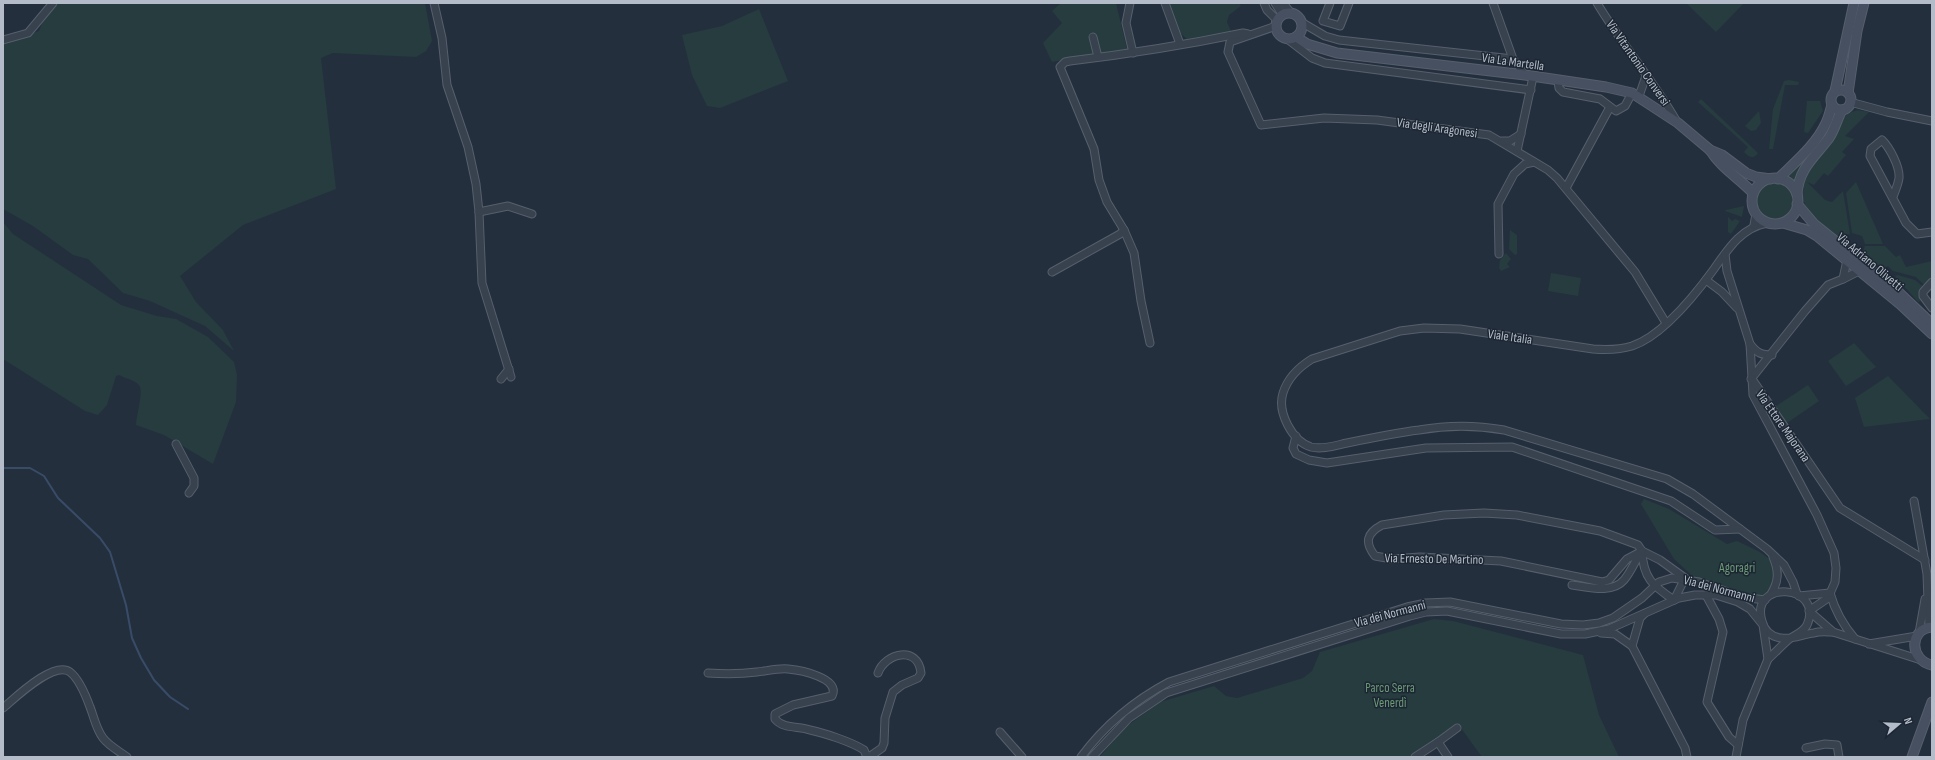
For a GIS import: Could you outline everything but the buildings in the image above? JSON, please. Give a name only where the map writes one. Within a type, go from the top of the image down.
[{"type":"street","points":[[3,40],[28,33],[53,3]]},
{"type":"street","points":[[434,3],[442,38],[447,85],[472,157],[480,212],[482,283],[512,377]]},
{"type":"street","points":[[1130,3],[1126,23],[1132,53]]},
{"type":"street","points":[[1165,3],[1180,44]]},
{"type":"street","points":[[1264,3],[1267,10],[1281,18],[1297,15],[1301,22],[1302,29],[1296,40]]},
{"type":"street","points":[[1275,3],[1281,18]]},
{"type":"street","points":[[1283,3],[1278,32],[1286,38],[1296,40],[1312,58],[1325,63],[1531,90]]},
{"type":"street","points":[[1330,3],[1323,21],[1340,26],[1349,3]]},
{"type":"street","points":[[1493,3],[1513,59],[1529,76],[1531,90],[1517,151]]},
{"type":"street","name":"Via Vitantonio Conversi","points":[[1598,3],[1613,30],[1666,103],[1678,123]]},
{"type":"street","points":[[1854,3],[1835,91],[1832,96],[1832,105],[1826,123],[1818,136],[1796,164],[1774,179],[1759,184],[1753,193],[1752,202],[1756,214],[1754,225],[1783,222],[1794,213],[1797,200],[1798,181],[1807,164],[1828,138],[1842,110],[1847,107],[1857,31],[1864,3]]},
{"type":"street","name":"Via degli Aragonesi","points":[[1281,18],[1252,35],[1230,42],[1228,52],[1261,125],[1324,118],[1377,120],[1489,136],[1499,140],[1557,178],[1635,272],[1666,323]]},
{"type":"street","points":[[1301,22],[1325,36],[1339,40],[1513,59]]},
{"type":"street","points":[[1226,31],[1233,35]]},
{"type":"street","points":[[1150,343],[1144,324],[1134,253],[1124,230],[1107,202],[1098,176],[1094,149],[1079,124],[1060,67],[1065,62],[1075,64],[1098,57],[1132,53],[1243,33],[1252,35]]},
{"type":"street","points":[[1093,37],[1098,57]]},
{"type":"street","name":"Via La Martella","points":[[1296,40],[1337,53],[1529,76],[1606,87],[1636,94],[1678,123],[1710,150],[1722,156],[1746,173],[1756,177],[1774,179]]},
{"type":"street","points":[[1312,58],[1319,48]]},
{"type":"street","points":[[1558,81],[1563,92],[1600,99],[1610,107],[1616,110],[1621,110],[1636,94],[1646,76]]},
{"type":"street","points":[[1835,91],[1840,90],[1849,98],[1887,112],[1932,121]]},
{"type":"street","points":[[1832,105],[1837,109],[1842,110]]},
{"type":"street","points":[[1566,188],[1577,164],[1610,107]]},
{"type":"street","points":[[1499,140],[1510,141],[1522,134]]},
{"type":"street","points":[[1894,197],[1899,177],[1894,159],[1886,144],[1882,140],[1870,149],[1870,156],[1894,197],[1906,223],[1917,234],[1932,232]]},
{"type":"street","name":"Via La Martella","points":[[1710,150],[1716,160],[1743,182],[1753,193]]},
{"type":"street","points":[[1499,254],[1498,204],[1514,174],[1525,164],[1534,162]]},
{"type":"street","points":[[1774,179],[1787,182],[1793,188],[1797,200]]},
{"type":"street","name":"Via Adriano Olivetti","points":[[1797,200],[1814,224],[1893,287],[1932,324]]},
{"type":"street","points":[[480,212],[508,206],[532,214]]},
{"type":"street","points":[[1756,214],[1767,223]]},
{"type":"street","name":"Via Adriano Olivetti","points":[[1783,222],[1807,230],[1818,236],[1861,270],[1932,334]]},
{"type":"street","name":"Viale Italia","points":[[1754,225],[1733,243],[1706,280],[1666,323],[1643,341],[1632,346],[1611,350],[1593,349],[1460,329],[1424,328],[1400,331],[1364,341],[1312,359],[1301,366],[1292,375],[1285,387],[1281,400],[1287,422],[1296,436],[1301,443],[1313,447],[1331,446],[1421,429],[1476,425],[1504,430],[1667,479],[1693,494],[1772,553],[1784,565],[1798,595]]},
{"type":"street","points":[[1052,272],[1120,234],[1124,230]]},
{"type":"street","points":[[1725,254],[1727,271],[1750,344],[1751,379]]},
{"type":"street","points":[[1843,279],[1847,260]]},
{"type":"street","points":[[1751,379],[1805,311],[1828,285],[1861,270]]},
{"type":"street","points":[[1706,280],[1722,292],[1739,309]]},
{"type":"street","points":[[1932,282],[1923,292],[1923,296],[1932,308]]},
{"type":"street","points":[[1750,344],[1762,355],[1772,354]]},
{"type":"street","points":[[501,379],[509,369]]},
{"type":"street","name":"Via Ettore Majorana","points":[[1751,379],[1840,508],[1925,560]]},
{"type":"street","name":"Via Ettore Majorana","points":[[1751,379],[1752,390],[1756,403],[1817,515],[1834,553],[1836,568],[1835,582],[1828,598],[1809,611]]},
{"type":"street","name":"Viale Italia","points":[[1296,436],[1293,448],[1296,454],[1309,460],[1327,463],[1426,448],[1512,447],[1671,501],[1715,530],[1740,529]]},
{"type":"street","points":[[176,444],[194,478],[194,486],[189,493]]},
{"type":"street","points":[[1868,644],[1918,635],[1930,627],[1930,573],[1925,560],[1914,500]]},
{"type":"street","name":"Via Ernesto De Martino","points":[[1484,513],[1517,515],[1600,531],[1638,544],[1642,550],[1627,559],[1609,580],[1602,582],[1501,561],[1420,557],[1382,558],[1375,556],[1368,545],[1368,541],[1376,529],[1382,525],[1444,515],[1484,513]]},
{"type":"street","points":[[1642,550],[1660,560],[1685,578],[1674,600],[1654,587],[1649,580],[1642,550]]},
{"type":"street","points":[[1572,585],[1608,588],[1615,586],[1624,580],[1642,550]]},
{"type":"street","points":[[1768,659],[1761,611],[1776,586],[1778,574],[1772,553]]},
{"type":"street","name":"Via dei Normanni","points":[[1081,757],[1101,734],[1132,705],[1149,692],[1169,682],[1407,607],[1426,603],[1450,602],[1561,624],[1583,625],[1599,623],[1613,618],[1630,608],[1659,582],[1672,578],[1685,578],[1742,596],[1768,598]]},
{"type":"street","points":[[1928,665],[1914,649],[1930,583]]},
{"type":"street","points":[[1768,598],[1784,590],[1798,595],[1808,596],[1830,592],[1833,605],[1842,624],[1856,640]]},
{"type":"street","name":"Via dei Normanni","points":[[1092,757],[1129,718],[1166,693],[1426,612],[1447,611],[1561,634],[1597,632],[1609,629],[1674,600],[1695,595],[1716,594],[1738,602],[1750,609],[1763,625]]},
{"type":"street","points":[[1706,595],[1719,619],[1723,632],[1707,702],[1730,737],[1738,745]]},
{"type":"street","points":[[1736,757],[1743,720],[1768,659],[1789,638],[1802,631],[1806,625],[1809,611],[1807,604],[1798,595]]},
{"type":"street","points":[[1809,611],[1833,632]]},
{"type":"street","points":[[1632,646],[1640,618],[1646,612]]},
{"type":"street","points":[[1763,625],[1774,636],[1789,638],[1814,632],[1833,632],[1928,665]]},
{"type":"street","points":[[1597,632],[1614,634],[1632,646],[1686,748],[1687,757]]},
{"type":"street","points":[[708,673],[756,672],[788,669],[820,677],[831,684],[833,691],[832,696],[783,709],[775,714],[775,719],[784,725],[812,730],[852,744],[864,750],[868,757],[879,751],[884,743],[885,718],[893,692],[918,678],[921,673],[916,660],[910,655],[905,654],[886,662],[882,665],[878,673]]},
{"type":"street","points":[[3,708],[31,685],[53,672],[65,669],[70,671],[78,681],[103,738],[127,757]]},
{"type":"street","points":[[1912,757],[1929,718],[1932,702]]},
{"type":"street","points":[[1415,757],[1457,728]]},
{"type":"street","points":[[1000,732],[1022,757]]},
{"type":"street","points":[[1438,742],[1448,757]]},
{"type":"street","points":[[1806,748],[1832,744],[1837,745],[1839,749],[1839,757]]},
{"type":"green space","points":[[57,3],[425,3],[432,41],[426,51],[416,57],[333,53],[321,58],[336,189],[243,225],[180,276],[196,302],[223,330],[234,351],[205,326],[150,301],[123,293],[88,259],[73,255],[33,226],[3,209],[3,41],[19,38],[39,31],[43,20]]},
{"type":"green space","points":[[1061,3],[1116,3],[1127,49],[1052,62],[1043,43],[1062,23],[1052,11]]},
{"type":"green space","points":[[1168,3],[1239,3],[1241,6],[1229,15],[1227,22],[1231,31],[1187,39],[1177,30]]},
{"type":"green space","points":[[1686,3],[1744,3],[1716,32]]},
{"type":"green space","points":[[759,9],[788,81],[720,108],[707,106],[692,75],[682,35],[722,26]]},
{"type":"green space","points":[[1789,80],[1799,82],[1798,85],[1785,85],[1773,149],[1769,149],[1773,109],[1784,81]]},
{"type":"green space","points":[[1701,99],[1758,153],[1751,157],[1744,152],[1748,147],[1698,102]]},
{"type":"green space","points":[[1807,101],[1820,101],[1823,111],[1808,133],[1804,132]]},
{"type":"green space","points":[[1858,110],[1869,112],[1845,136],[1854,139],[1842,152],[1846,155],[1828,176],[1824,173],[1814,185],[1807,182],[1825,200],[1832,202],[1843,191],[1850,234],[1845,235],[1843,240],[1817,220],[1806,207],[1803,197],[1804,186],[1813,165],[1837,132],[1847,114]]},
{"type":"green space","points":[[1759,111],[1761,123],[1756,130],[1751,131],[1745,126]]},
{"type":"green space","points":[[1832,115],[1835,116],[1830,130],[1808,158],[1793,185],[1784,178]]},
{"type":"green space","points":[[1856,182],[1883,244],[1865,244],[1862,236],[1852,233],[1846,193]]},
{"type":"green space","points":[[1774,183],[1787,189],[1793,202],[1787,215],[1774,221],[1761,215],[1755,202],[1761,189]]},
{"type":"green space","points":[[1744,206],[1742,217],[1725,211],[1726,210]]},
{"type":"green space","points":[[1728,217],[1732,221],[1735,219],[1740,221],[1731,234],[1728,232]]},
{"type":"green space","points":[[3,222],[13,234],[121,305],[157,316],[176,319],[208,337],[234,362],[237,375],[236,402],[213,464],[164,435],[136,425],[141,393],[139,385],[135,382],[119,375],[116,376],[107,405],[98,415],[85,411],[3,359]]},
{"type":"green space","points":[[1510,230],[1517,235],[1517,254],[1515,255],[1509,249]]},
{"type":"green space","points":[[1865,246],[1885,246],[1896,257],[1900,255],[1906,267],[1932,261],[1932,278],[1924,285],[1916,277],[1893,271],[1888,266],[1884,269],[1862,254]]},
{"type":"green space","points":[[1506,253],[1511,259],[1507,264],[1510,267],[1501,271],[1499,268],[1500,260]]},
{"type":"green space","points":[[1551,273],[1581,278],[1578,296],[1548,291]]},
{"type":"green space","points":[[1898,275],[1915,280],[1925,288],[1920,292],[1921,301],[1918,302],[1895,276]]},
{"type":"green space","points":[[1854,343],[1876,367],[1846,386],[1828,361]]},
{"type":"green space","points":[[1888,376],[1930,419],[1864,427],[1855,398]]},
{"type":"green space","points":[[1808,385],[1819,401],[1787,423],[1776,406]]},
{"type":"green space","name":"Agoragri","points":[[1644,499],[1669,509],[1727,544],[1737,541],[1758,551],[1776,563],[1778,574],[1765,600],[1699,582],[1674,559],[1641,504]]},
{"type":"green space","name":"Parco Serra Venerdì","points":[[1434,619],[1453,621],[1583,655],[1599,715],[1619,757],[1482,757],[1458,724],[1410,757],[1100,757],[1123,729],[1160,702],[1214,686],[1226,696],[1237,698],[1303,678],[1312,671],[1320,652]]},
{"type":"waterway","points":[[3,468],[30,468],[44,476],[58,498],[100,538],[110,552],[126,605],[132,638],[141,658],[154,680],[170,697],[188,709]]}]
